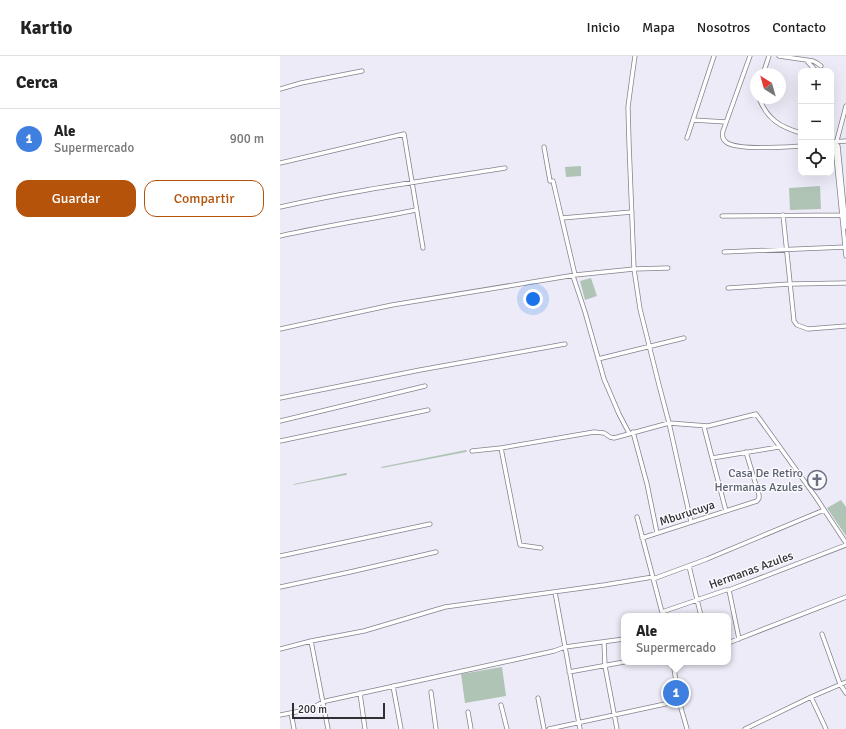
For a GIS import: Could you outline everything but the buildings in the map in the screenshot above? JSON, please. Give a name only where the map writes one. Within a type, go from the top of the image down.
[{"type":"street","points":[[635,56],[628,107],[634,269],[640,309],[670,423],[691,522]]},
{"type":"street","points":[[687,138],[714,56]]},
{"type":"street","points":[[750,56],[726,122],[723,137],[726,142],[734,146],[774,148],[798,146]]},
{"type":"street","points":[[765,68],[769,56]]},
{"type":"street","points":[[779,56],[813,61],[821,66]]},
{"type":"street","points":[[807,61],[813,68]]},
{"type":"street","points":[[280,89],[301,83],[362,71]]},
{"type":"street","points":[[761,104],[770,117],[798,133]]},
{"type":"street","points":[[846,106],[837,142],[846,256]]},
{"type":"street","points":[[693,120],[726,122]]},
{"type":"street","points":[[280,163],[404,134],[423,248]]},
{"type":"street","points":[[837,142],[846,141]]},
{"type":"street","points":[[544,146],[551,181],[562,218],[574,275],[598,359],[604,379],[619,414],[631,433],[647,484],[657,533]]},
{"type":"street","points":[[280,207],[359,191],[505,168]]},
{"type":"street","points":[[280,236],[416,210]]},
{"type":"street","points":[[562,218],[632,212]]},
{"type":"street","points":[[783,215],[793,319],[795,323],[808,329],[846,326]]},
{"type":"street","points":[[722,216],[844,216]]},
{"type":"street","points":[[844,216],[846,227]]},
{"type":"street","points":[[724,252],[846,247]]},
{"type":"street","points":[[280,329],[392,305],[574,275],[634,269],[668,268]]},
{"type":"street","points":[[728,288],[790,284],[846,283]]},
{"type":"street","points":[[598,359],[684,338]]},
{"type":"street","points":[[280,398],[420,370],[565,344]]},
{"type":"street","points":[[280,421],[425,386]]},
{"type":"street","points":[[280,441],[428,410]]},
{"type":"street","points":[[472,451],[501,448],[594,432],[604,432],[610,438],[614,438],[670,423],[704,427],[756,414],[824,510],[846,544]]},
{"type":"street","points":[[704,427],[726,511]]},
{"type":"street","points":[[712,458],[779,446]]},
{"type":"street","points":[[501,448],[520,545],[541,548]]},
{"type":"street","name":"Mburucuya","points":[[642,538],[754,502],[759,498],[746,452]]},
{"type":"street","points":[[280,649],[364,630],[445,607],[653,578],[689,566],[824,510]]},
{"type":"street","points":[[636,517],[662,613]]},
{"type":"street","points":[[280,556],[430,524]]},
{"type":"street","name":"Hermanas Azules","points":[[665,613],[729,590],[846,544]]},
{"type":"street","points":[[280,587],[436,552]]},
{"type":"street","points":[[689,566],[700,613]]},
{"type":"street","points":[[729,590],[739,639]]},
{"type":"street","points":[[555,592],[580,729]]},
{"type":"street","points":[[731,643],[846,597]]},
{"type":"street","points":[[822,634],[840,684],[846,693]]},
{"type":"street","points":[[280,716],[311,709],[322,702],[360,693],[554,651],[565,647],[621,639]]},
{"type":"street","points":[[311,641],[328,729]]},
{"type":"street","points":[[604,642],[605,666],[616,729]]},
{"type":"street","points":[[569,672],[621,663]]},
{"type":"street","points":[[673,665],[679,701],[687,729]]},
{"type":"street","points":[[744,729],[846,682]]},
{"type":"street","points":[[393,686],[401,729]]},
{"type":"street","points":[[431,692],[436,729]]},
{"type":"street","points":[[360,693],[365,729]]},
{"type":"street","points":[[811,697],[825,728],[819,729]]},
{"type":"street","points":[[538,698],[544,729]]},
{"type":"street","points":[[549,729],[679,701]]},
{"type":"street","points":[[501,705],[507,729]]},
{"type":"street","points":[[468,712],[471,729]]},
{"type":"street","points":[[291,713],[294,729]]},
{"type":"green space","points":[[581,166],[581,176],[566,177],[565,167]]},
{"type":"green space","points":[[820,186],[821,209],[790,210],[789,188]]},
{"type":"green space","points":[[591,278],[597,296],[585,300],[580,281]]},
{"type":"green space","points":[[466,450],[466,452],[381,467]]},
{"type":"green space","points":[[346,473],[346,475],[293,485],[294,484]]},
{"type":"green space","points":[[841,500],[846,507],[846,536],[827,508]]},
{"type":"green space","points":[[502,667],[506,696],[465,703],[461,674]]},
{"type":"place","name":"Casa De Retiro Hermanas Azules","points":[[817,480]]},
{"type":"place","name":"Ale","points":[[676,693]]}]
